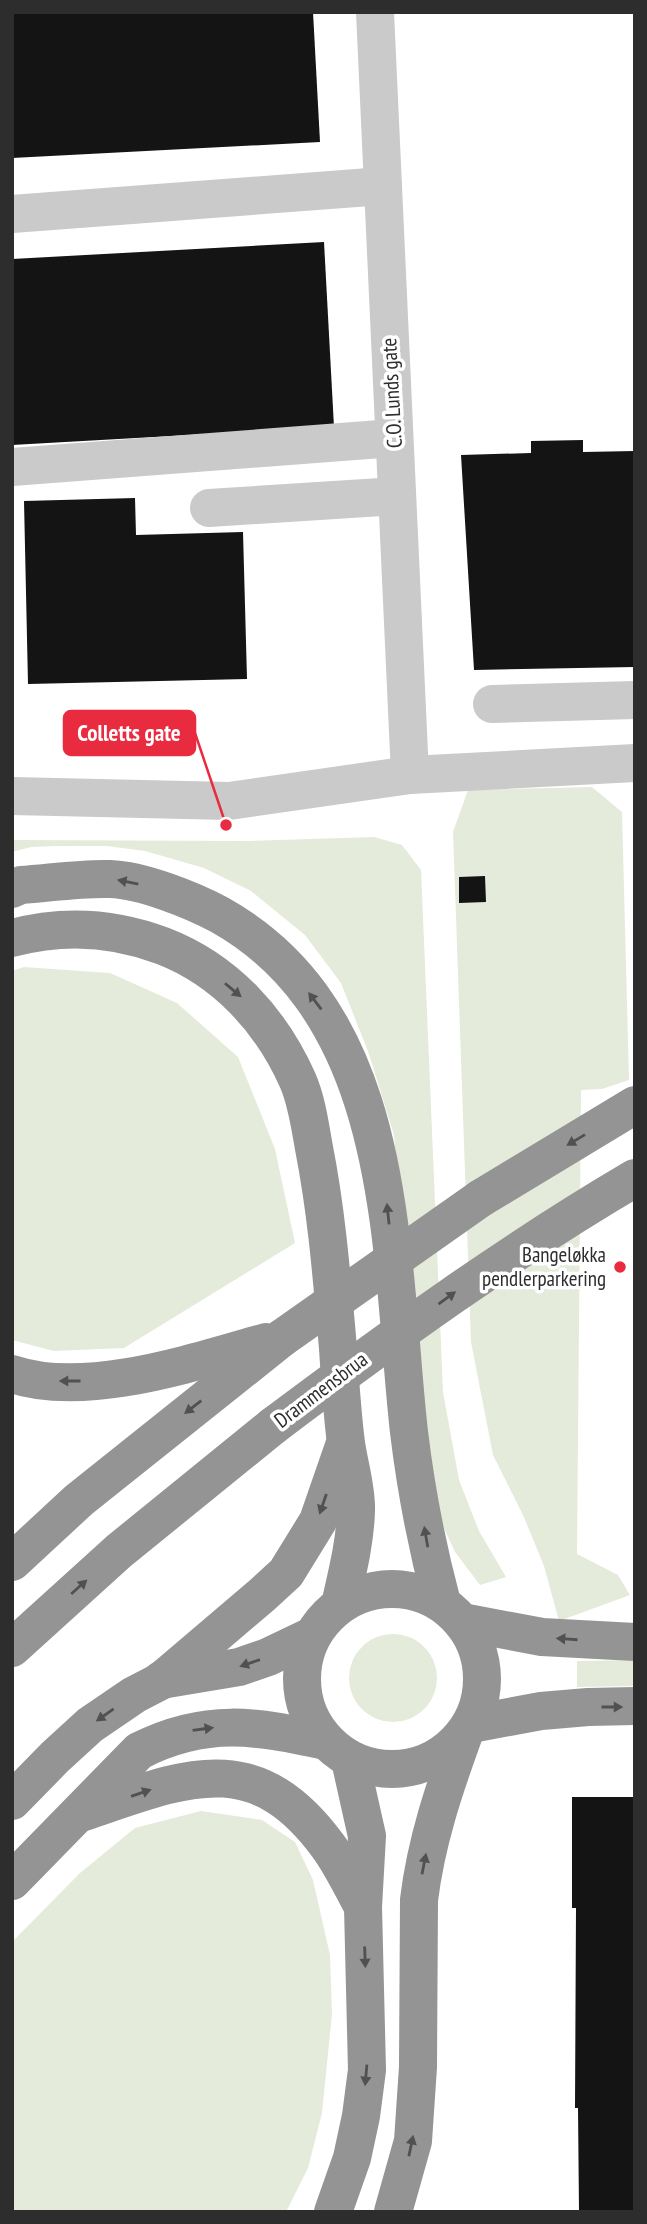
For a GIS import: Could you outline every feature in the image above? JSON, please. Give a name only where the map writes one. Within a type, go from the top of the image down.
[{"type":"highway","points":[[12,889],[112,879],[150,887],[203,906],[239,926],[272,952],[301,983],[325,1015],[347,1056],[361,1092],[387,1206],[410,1435],[430,1560],[452,1613],[474,1640],[481,1661],[483,1682],[479,1704],[435,1816],[422,1873],[419,1900],[418,2067],[413,2141],[393,2212]]},
{"type":"highway","points":[[12,938],[69,928],[106,930],[143,938],[177,952],[210,971],[241,995],[266,1024],[299,1083],[307,1110],[327,1221],[346,1440],[357,1509],[351,1558],[340,1605]]},
{"type":"highway","points":[[12,1562],[241,1358],[282,1338],[481,1198],[635,1105]]},
{"type":"highway","name":"Drammensbrua","points":[[20,1640],[120,1550],[303,1403],[456,1292],[635,1178]]},
{"type":"highway","points":[[12,1374],[57,1381],[92,1381],[186,1364],[241,1358]]},
{"type":"highway","points":[[12,1801],[90,1725],[160,1681],[286,1573],[318,1521],[346,1440]]},
{"type":"highway","points":[[333,2212],[352,2158],[367,2070],[363,1907],[367,1836],[338,1750],[312,1723],[304,1702],[304,1657],[312,1636],[340,1605],[358,1595],[401,1589],[422,1593],[452,1613],[542,1637],[635,1642]]},
{"type":"highway","points":[[160,1681],[239,1667],[268,1657],[312,1636]]},
{"type":"highway","points":[[12,1881],[139,1751],[165,1738],[219,1727],[281,1731],[338,1750],[372,1768],[398,1770],[423,1765],[446,1753],[468,1729],[541,1711],[635,1706]]},
{"type":"highway","points":[[77,1815],[181,1782],[205,1778],[249,1782],[291,1805],[312,1825],[330,1849],[363,1907]]},
{"type":"street","name":"C.O. Lunds gate","points":[[375,12],[410,775]]},
{"type":"street","points":[[12,214],[383,186]]},
{"type":"street","points":[[12,467],[394,438]]},
{"type":"street","points":[[209,508],[397,496]]},
{"type":"street","points":[[492,704],[635,700]]},
{"type":"street","points":[[12,796],[229,801],[410,775],[635,763]]},
{"type":"green space","points":[[592,787],[622,812],[629,1080],[602,1089],[581,1090],[577,1554],[618,1575],[630,1595],[559,1621],[544,1566],[523,1515],[493,1455],[471,1342],[453,832],[468,790]]},
{"type":"green space","points":[[374,837],[402,845],[421,870],[443,1392],[459,1480],[479,1531],[506,1577],[480,1585],[455,1552],[438,1515],[420,1400],[394,1135],[369,1054],[341,983],[305,935],[251,891],[204,868],[145,851],[107,846],[31,847],[12,852],[12,840],[249,841]]},
{"type":"green space","points":[[24,967],[110,973],[177,1003],[238,1057],[275,1149],[295,1243],[124,1348],[54,1351],[12,1340],[12,971]]},
{"type":"green space","points":[[393,1634],[410,1638],[424,1647],[433,1661],[437,1678],[433,1695],[424,1709],[410,1718],[393,1722],[376,1718],[362,1709],[353,1695],[349,1678],[353,1661],[362,1647],[376,1638]]},
{"type":"green space","points":[[635,1660],[635,1686],[577,1687],[577,1661]]},
{"type":"green space","points":[[201,1811],[262,1820],[295,1842],[313,1880],[330,1955],[332,2014],[322,2113],[308,2168],[286,2212],[12,2212],[12,1942],[80,1873],[135,1828]]},
{"type":"building","points":[[12,12],[313,12],[320,142],[12,158]]},
{"type":"building","points":[[324,242],[334,427],[12,445],[12,259]]},
{"type":"building","points":[[583,440],[583,452],[635,451],[635,667],[474,670],[461,455],[531,453],[531,441]]},
{"type":"building","points":[[135,498],[136,535],[243,532],[247,679],[28,684],[24,501]]},
{"type":"building","points":[[485,876],[486,902],[459,903],[459,877]]},
{"type":"building","points":[[572,1797],[635,1797],[635,2212],[579,2212],[578,2108],[575,2108],[576,1908],[572,1908]]},
{"type":"place","name":"Colletts gate","points":[[226,825]]},
{"type":"place","name":"Bangeløkka pendlerparkering","points":[[620,1267]]}]
